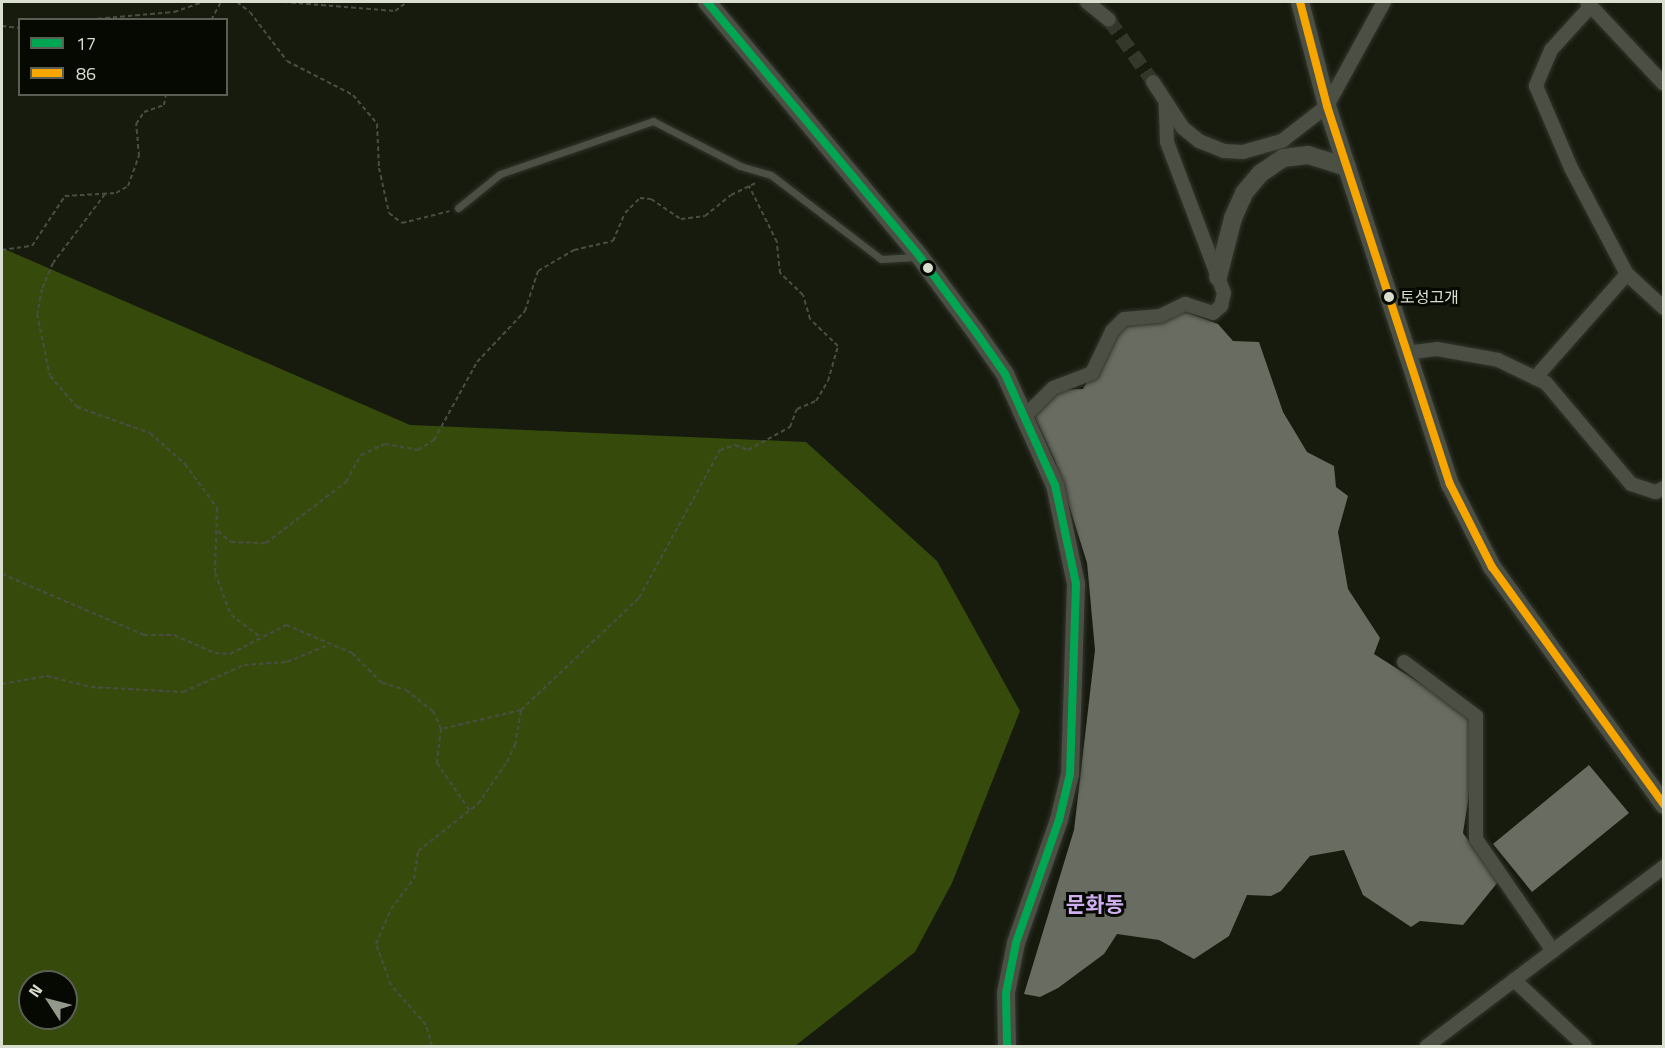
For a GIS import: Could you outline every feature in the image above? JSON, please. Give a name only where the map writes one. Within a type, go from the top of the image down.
[{"type":"street","points":[[707,2],[920,257],[1005,374],[1026,415],[1055,485],[1076,584],[1076,651],[1070,774],[1059,820],[1016,943],[1006,993],[1007,1047]]},
{"type":"street","points":[[1087,2],[1109,20]]},
{"type":"street","points":[[1300,2],[1328,106],[1405,352],[1450,484],[1475,538],[1664,805]]},
{"type":"street","points":[[1153,82],[1166,105],[1199,141],[1224,151],[1243,152],[1282,141],[1328,106],[1384,2]]},
{"type":"street","points":[[1664,84],[1589,4],[1551,50],[1536,86],[1570,168],[1627,274],[1664,308]]},
{"type":"street","points":[[1026,415],[1053,388],[1092,373],[1112,331],[1124,320],[1160,316],[1185,304],[1218,312],[1224,293],[1167,142],[1166,105]]},
{"type":"street","points":[[1218,277],[1233,218],[1244,193],[1261,173],[1283,158],[1308,155],[1347,167]]},
{"type":"street","points":[[1535,378],[1627,274]]},
{"type":"street","points":[[1405,352],[1437,349],[1498,360],[1546,383],[1631,483],[1656,492],[1664,488]]},
{"type":"street","points":[[1404,662],[1476,716],[1476,839],[1553,951]]},
{"type":"street","points":[[1427,1047],[1664,867]]},
{"type":"street","points":[[1515,980],[1585,1047]]},
{"type":"lane","points":[[458,208],[500,174],[654,121],[740,166],[771,175],[881,259],[920,257]]},
{"type":"path","points":[[106,18],[174,12],[203,2]]},
{"type":"path","points":[[213,18],[221,2]]},
{"type":"path","points":[[237,2],[250,12],[287,62],[353,95],[377,124],[379,168],[389,213],[402,223],[420,222],[458,208]]},
{"type":"path","points":[[284,2],[395,11],[407,2]]},
{"type":"path","points":[[2,27],[18,28]]},
{"type":"path","points":[[2,250],[32,246],[65,196],[105,194],[128,186],[139,156],[136,124],[144,112],[164,105],[166,96]]},
{"type":"path","points":[[218,531],[231,542],[266,543],[346,482],[361,455],[385,444],[418,450],[434,440],[477,362],[525,311],[538,271],[574,250],[613,241],[626,213],[640,198],[651,199],[681,219],[705,216],[749,186],[771,175]]},
{"type":"path","points":[[441,729],[521,710],[639,598],[720,450],[735,445],[748,450],[790,427],[797,409],[816,401],[828,381],[838,346],[810,319],[803,295],[780,273],[777,242],[749,186]]},
{"type":"path","points":[[105,194],[53,263],[42,290],[37,314],[50,376],[77,407],[150,433],[185,464],[217,508],[218,531],[214,573],[231,615],[260,638]]},
{"type":"path","points":[[2,574],[144,635],[174,635],[215,653],[230,654],[286,625],[351,653],[382,684],[406,690],[433,711],[441,729],[437,763],[470,811]]},
{"type":"path","points":[[2,684],[20,677],[47,676],[91,687],[183,692],[243,665],[287,662],[328,645]]},
{"type":"path","points":[[432,1047],[426,1025],[391,985],[376,944],[391,909],[414,879],[418,851],[470,811],[511,753],[521,710]]},
{"type":"green space","points":[[2,248],[410,425],[806,442],[937,561],[1020,711],[952,883],[915,952],[795,1046],[2,1046]]},
{"type":"building","points":[[1175,308],[1218,324],[1233,341],[1259,342],[1283,412],[1307,452],[1334,466],[1336,487],[1348,496],[1338,532],[1348,589],[1380,638],[1374,654],[1464,711],[1474,724],[1474,764],[1463,833],[1498,882],[1463,925],[1420,921],[1411,927],[1363,895],[1344,850],[1310,856],[1281,891],[1271,896],[1247,895],[1229,936],[1194,959],[1159,940],[1117,934],[1104,954],[1058,988],[1040,997],[1024,994],[1074,830],[1095,650],[1087,563],[1055,461],[1033,413],[1058,390],[1083,389],[1119,326]]},
{"type":"building","points":[[1589,765],[1629,813],[1532,892],[1493,844]]},
{"type":"tunnel","points":[[1109,20],[1153,82]]},
{"type":"transit line","name":"17","points":[[707,2],[920,257],[975,331],[1005,374],[1055,485],[1076,584],[1070,774],[1059,820],[1016,943],[1006,993],[1007,1046]]},
{"type":"transit line","name":"86","points":[[1300,2],[1327,106],[1450,484],[1492,567],[1664,805]]},
{"type":"place","name":"토성고개","points":[[1389,297]]},
{"type":"district","name":"문화동","points":[[1095,904]]}]
